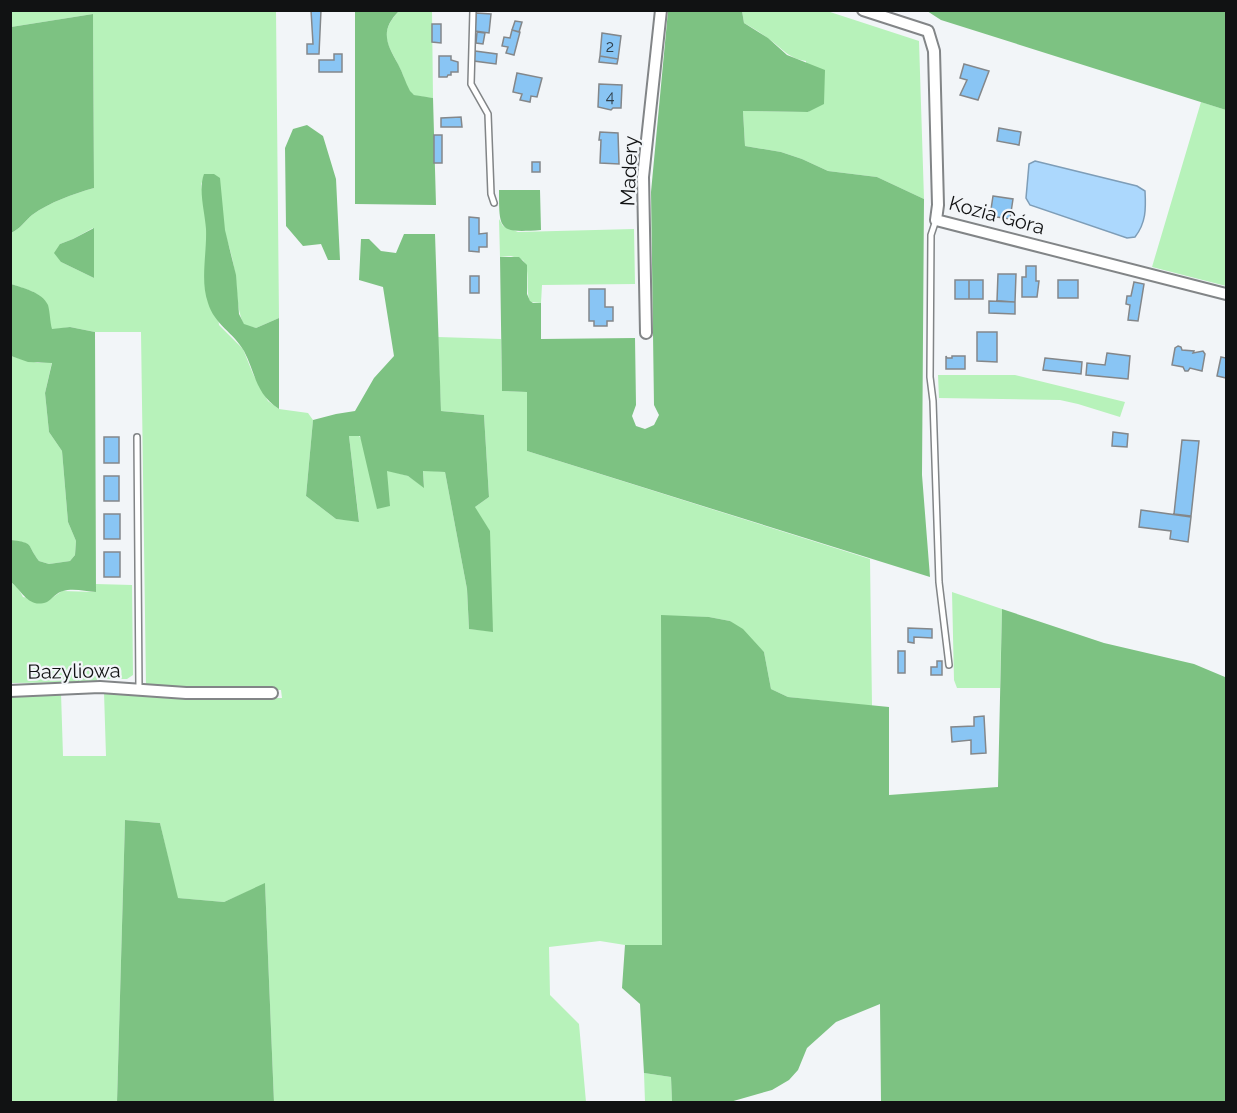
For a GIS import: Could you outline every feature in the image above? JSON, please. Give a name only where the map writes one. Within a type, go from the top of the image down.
[{"type":"street","name":"Madery","points":[[646,333],[643,177],[661,10]]},
{"type":"street","name":"Kozia Góra","points":[[863,10],[928,31],[931,37],[934,58],[938,205],[936,220],[1227,294]]},
{"type":"street","name":"Bazyliowa","points":[[10,691],[99,687],[186,693],[272,693]]},
{"type":"lane","points":[[473,10],[471,84],[488,114],[491,194],[494,203]]},
{"type":"lane","points":[[936,220],[932,235],[930,377],[933,401],[939,582],[949,665]]},
{"type":"lane","points":[[137,437],[139,689]]},
{"type":"green space","points":[[10,11],[276,11],[279,318],[256,328],[244,325],[238,306],[230,249],[201,182],[219,325],[243,349],[253,374],[268,401],[279,409],[308,413],[313,420],[306,496],[336,519],[359,521],[349,436],[359,436],[387,470],[408,476],[424,487],[423,470],[445,472],[467,589],[469,629],[493,631],[475,507],[489,497],[484,415],[441,411],[438,337],[501,339],[502,391],[527,392],[527,451],[870,559],[872,706],[788,697],[771,689],[764,652],[730,621],[709,617],[661,616],[663,946],[625,945],[600,941],[549,947],[550,995],[579,1024],[586,1102],[274,1102],[265,884],[224,902],[177,898],[160,823],[125,820],[117,1102],[11,1102],[11,695],[61,693],[63,756],[106,756],[104,692],[174,699],[282,698],[281,690],[146,685],[141,332],[95,332],[70,327],[51,330],[47,309],[42,298],[11,284],[11,233],[46,206],[94,188],[93,14],[11,27]],"holes":[[[93,228],[94,278],[61,262],[60,244]]]},
{"type":"green space","points":[[355,11],[399,11],[389,24],[387,31],[390,50],[410,91],[414,95],[433,98],[436,205],[355,204]]},
{"type":"green space","points":[[399,11],[432,11],[433,98],[412,94],[388,43],[388,28]]},
{"type":"green space","points":[[668,11],[742,11],[744,23],[768,38],[787,55],[825,70],[824,104],[808,112],[743,111],[745,146],[781,152],[828,171],[877,177],[924,199],[922,475],[930,577],[527,451],[527,392],[502,391],[500,257],[519,257],[527,265],[527,294],[533,303],[541,303],[541,339],[635,338],[636,405],[632,416],[636,426],[645,429],[654,425],[659,415],[654,405],[651,192]]},
{"type":"green space","points":[[742,11],[827,11],[919,41],[924,199],[877,177],[828,171],[781,152],[745,146],[743,111],[809,112],[806,61],[790,56],[744,23]]},
{"type":"green space","points":[[927,11],[1226,11],[1226,110],[941,20]]},
{"type":"green space","points":[[93,14],[94,188],[46,206],[11,233],[11,27]]},
{"type":"green space","points":[[1201,102],[1226,110],[1226,286],[1152,267]]},
{"type":"green space","points":[[307,125],[323,136],[336,179],[340,260],[328,260],[321,244],[303,246],[286,226],[285,148],[293,129]]},
{"type":"green space","points":[[204,174],[214,174],[220,178],[225,230],[236,275],[239,314],[244,324],[256,328],[279,318],[279,409],[265,396],[244,351],[219,323],[208,303],[204,276],[206,229],[202,180]]},
{"type":"green space","points":[[499,190],[540,190],[541,230],[517,231],[504,227],[500,214]]},
{"type":"green space","points":[[499,219],[503,226],[518,232],[634,229],[635,284],[542,285],[541,303],[530,302],[527,269],[523,260],[511,256],[500,257]]},
{"type":"green space","points":[[94,228],[94,278],[61,262],[54,253],[60,244]]},
{"type":"green space","points":[[404,234],[435,234],[441,411],[484,415],[489,497],[475,507],[490,531],[493,632],[469,629],[467,589],[445,472],[423,471],[424,488],[408,476],[387,471],[390,506],[377,509],[360,436],[349,436],[359,522],[336,519],[306,496],[313,420],[355,411],[374,378],[394,356],[383,287],[359,280],[361,239],[369,239],[381,251],[396,253]]},
{"type":"green space","points":[[11,284],[32,291],[45,301],[49,308],[52,329],[70,327],[95,332],[96,592],[67,590],[41,604],[26,598],[12,583],[11,540],[27,543],[39,561],[49,564],[70,561],[75,555],[76,541],[68,522],[62,451],[49,432],[45,393],[52,363],[28,362],[11,356]]},
{"type":"green space","points":[[10,356],[38,363],[52,362],[45,393],[49,432],[62,451],[68,522],[76,541],[75,555],[70,561],[49,564],[39,561],[27,544],[11,540]]},
{"type":"green space","points":[[938,375],[1015,375],[1125,402],[1120,417],[1060,400],[939,398]]},
{"type":"green space","points":[[10,566],[12,583],[23,597],[46,602],[62,591],[96,592],[96,584],[132,585],[133,675],[127,679],[97,679],[97,682],[11,683]]},
{"type":"green space","points":[[952,592],[1002,609],[1000,688],[957,688],[954,680]]},
{"type":"green space","points":[[1002,609],[1104,643],[1194,664],[1225,677],[1226,674],[1226,1102],[881,1102],[880,1004],[836,1022],[807,1048],[798,1070],[789,1080],[772,1090],[730,1102],[672,1102],[671,1077],[644,1073],[640,1004],[622,988],[625,945],[662,945],[661,615],[709,617],[730,621],[743,629],[764,652],[771,689],[788,697],[889,707],[889,795],[998,787]]},
{"type":"green space","points":[[125,820],[160,823],[178,898],[224,902],[265,883],[274,1102],[117,1102]]},
{"type":"green space","points":[[644,1073],[671,1077],[672,1102],[645,1102]]},
{"type":"water","points":[[1035,161],[1137,186],[1145,191],[1145,216],[1135,237],[1127,238],[1030,205],[1026,198],[1029,164]]},
{"type":"building","points":[[311,10],[321,10],[319,54],[307,54],[307,44],[313,44]]},
{"type":"building","points":[[476,13],[491,14],[489,33],[475,31]]},
{"type":"building","points":[[515,21],[522,22],[519,32],[512,30]]},
{"type":"building","points":[[432,24],[441,24],[441,43],[432,42]]},
{"type":"building","points":[[512,30],[520,32],[514,55],[506,53],[508,47],[502,46],[504,37],[510,38]]},
{"type":"building","points":[[477,32],[485,33],[483,44],[476,43]]},
{"type":"building","points":[[602,33],[621,36],[618,59],[600,56]]},
{"type":"building","points":[[475,51],[497,54],[496,64],[474,61]]},
{"type":"building","points":[[334,54],[342,54],[342,72],[319,72],[319,60],[334,60]]},
{"type":"building","points":[[439,56],[451,56],[451,60],[458,62],[458,72],[451,72],[451,75],[447,77],[439,77]]},
{"type":"building","points":[[600,56],[618,59],[617,64],[599,62]]},
{"type":"building","points":[[964,64],[989,71],[978,100],[960,95],[967,80],[960,78]]},
{"type":"building","points":[[517,73],[542,78],[537,97],[531,96],[530,102],[520,100],[522,94],[513,92]]},
{"type":"building","points":[[599,84],[622,85],[621,108],[611,110],[598,107]]},
{"type":"building","points":[[461,117],[462,127],[441,127],[441,118]]},
{"type":"building","points":[[999,128],[1021,132],[1019,145],[997,141]]},
{"type":"building","points":[[600,132],[618,133],[619,164],[600,163]]},
{"type":"building","points":[[434,135],[442,135],[442,163],[434,163]]},
{"type":"building","points":[[532,162],[540,162],[540,172],[532,172]]},
{"type":"building","points":[[993,196],[1013,199],[1010,219],[990,216]]},
{"type":"building","points":[[469,217],[479,218],[479,234],[487,233],[487,247],[479,247],[479,252],[469,251]]},
{"type":"building","points":[[1026,266],[1036,266],[1036,281],[1039,281],[1037,297],[1022,297],[1022,277],[1026,277]]},
{"type":"building","points":[[998,274],[1016,274],[1015,302],[997,301]]},
{"type":"building","points":[[470,276],[479,276],[479,293],[470,293]]},
{"type":"building","points":[[955,280],[969,280],[969,299],[955,299]]},
{"type":"building","points":[[969,280],[983,280],[983,299],[969,299]]},
{"type":"building","points":[[1058,280],[1078,280],[1078,298],[1058,298]]},
{"type":"building","points":[[1134,282],[1144,284],[1138,321],[1128,320],[1130,305],[1126,304],[1127,296],[1131,296]]},
{"type":"building","points":[[589,289],[605,289],[605,307],[613,307],[613,321],[607,321],[607,326],[594,326],[594,321],[589,321]]},
{"type":"building","points":[[989,301],[1015,302],[1015,314],[989,313]]},
{"type":"building","points":[[977,332],[997,332],[997,362],[977,361]]},
{"type":"building","points":[[1178,346],[1182,350],[1194,351],[1193,353],[1203,351],[1205,354],[1202,371],[1190,368],[1185,371],[1183,367],[1172,365],[1175,348]]},
{"type":"building","points":[[1107,353],[1130,356],[1128,379],[1086,375],[1087,363],[1105,365]]},
{"type":"building","points":[[946,356],[952,358],[952,356],[965,356],[965,369],[946,369]]},
{"type":"building","points":[[1221,357],[1226,358],[1226,378],[1217,376]]},
{"type":"building","points":[[1045,358],[1082,362],[1081,374],[1043,370]]},
{"type":"building","points":[[1113,432],[1128,434],[1127,447],[1112,446]]},
{"type":"building","points":[[104,437],[119,437],[119,463],[104,463]]},
{"type":"building","points":[[1182,440],[1199,441],[1191,516],[1174,514]]},
{"type":"building","points":[[104,476],[119,476],[119,501],[104,501]]},
{"type":"building","points":[[1141,510],[1191,517],[1188,542],[1170,539],[1171,531],[1139,527]]},
{"type":"building","points":[[104,514],[120,514],[120,539],[104,539]]},
{"type":"building","points":[[104,552],[120,552],[120,577],[104,577]]},
{"type":"building","points":[[908,628],[932,629],[932,638],[914,637],[914,643],[908,642]]},
{"type":"building","points":[[898,651],[905,651],[905,673],[898,673]]},
{"type":"building","points":[[937,661],[942,661],[942,675],[931,675],[931,667],[937,667]]},
{"type":"building","points":[[984,716],[986,753],[971,754],[971,740],[952,742],[951,727],[974,726],[974,717]]}]
